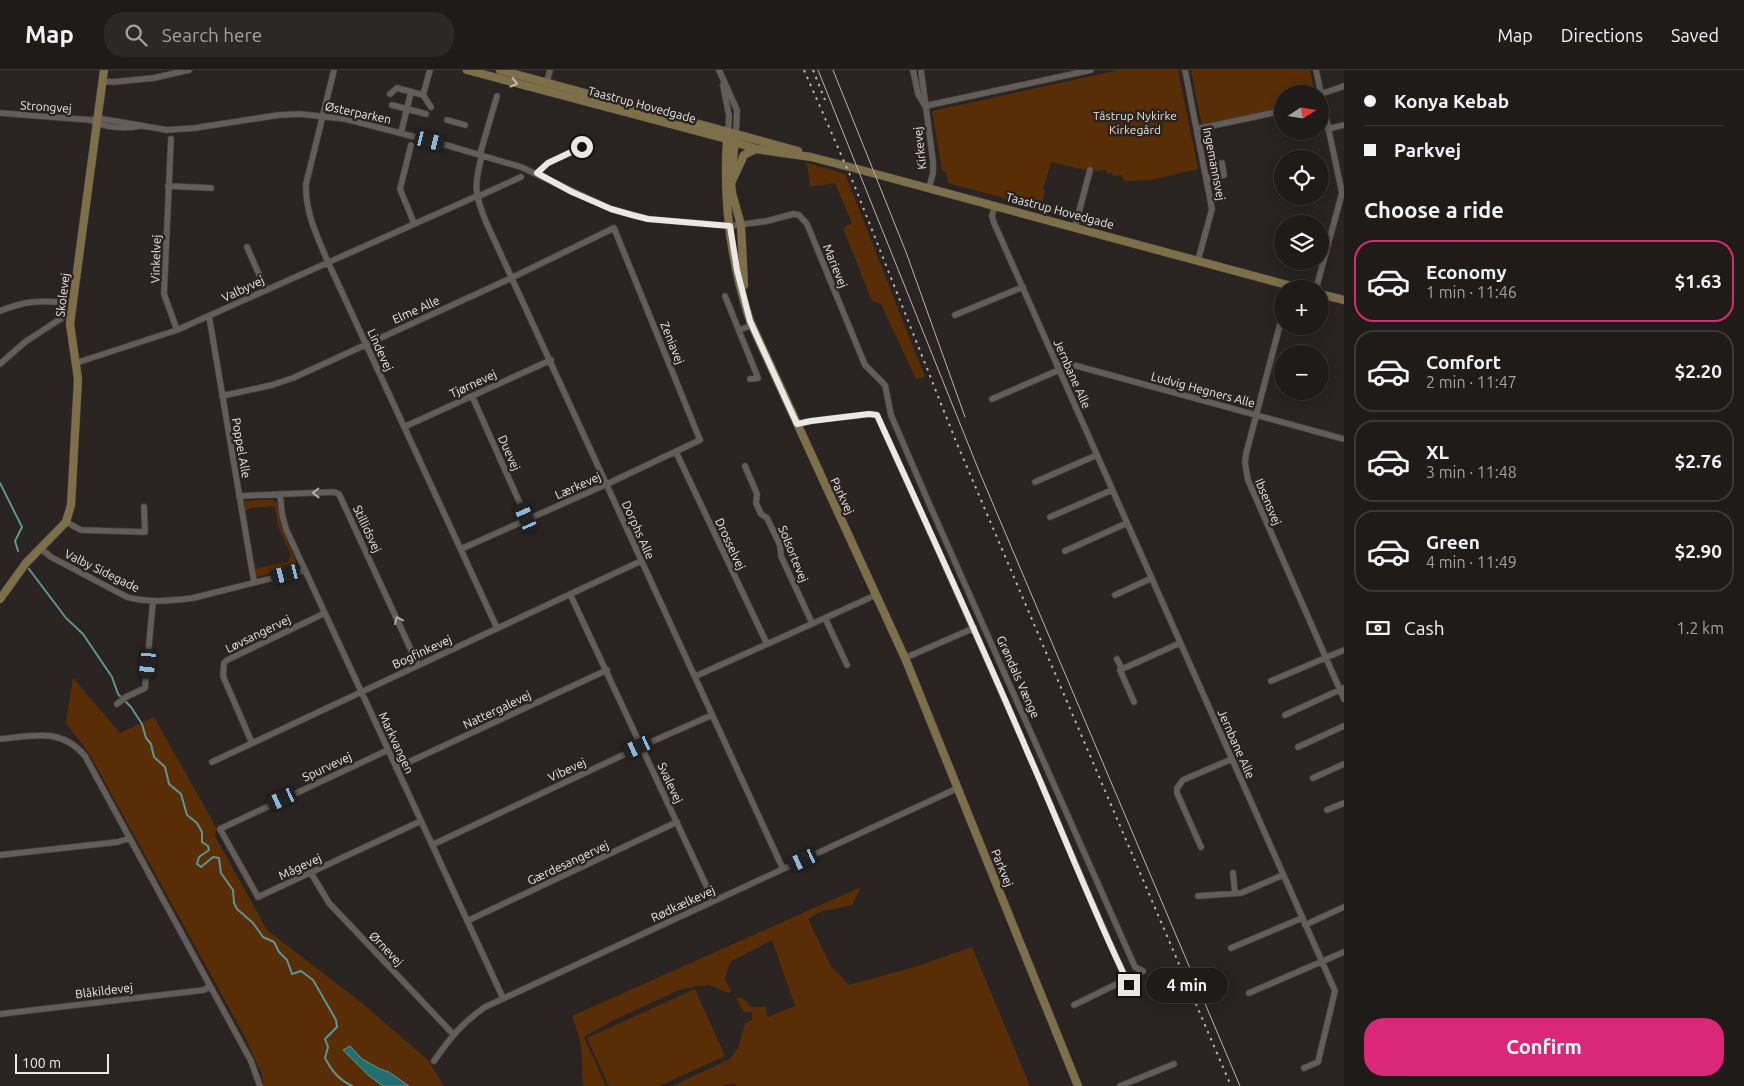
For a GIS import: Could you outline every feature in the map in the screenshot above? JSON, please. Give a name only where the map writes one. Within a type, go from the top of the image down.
[{"type":"street","name":"Skolevej","points":[[66,522],[71,505],[78,379],[71,335],[72,303],[95,121],[104,70]]},
{"type":"street","points":[[102,81],[113,82],[154,78],[189,70]]},
{"type":"street","name":"Lindevej","points":[[334,70],[306,184],[310,217],[328,262],[497,628]]},
{"type":"street","points":[[423,95],[430,70]]},
{"type":"street","name":"Taastrup Hovedgade","points":[[467,70],[731,137],[801,152],[811,157]]},
{"type":"street","name":"Taastrup Hovedgade","points":[[500,70],[731,137],[756,149],[811,157],[1274,282]]},
{"type":"street","points":[[544,91],[550,70]]},
{"type":"street","name":"Kirkevej","points":[[912,70],[918,94],[925,106]]},
{"type":"street","name":"Kirkevej","points":[[921,70],[933,161],[933,173],[929,188]]},
{"type":"street","points":[[925,106],[1091,70]]},
{"type":"street","name":"Ingemannsvej","points":[[1185,70],[1198,129],[1212,209],[1198,260]]},
{"type":"street","points":[[1316,70],[1319,85]]},
{"type":"street","points":[[720,73],[737,110],[738,120],[731,137]]},
{"type":"street","points":[[1329,91],[1344,86]]},
{"type":"street","points":[[390,94],[396,88],[423,95],[431,107]]},
{"type":"street","points":[[401,133],[411,92]]},
{"type":"street","name":"Dorphs Alle","points":[[497,96],[476,178],[477,197],[486,222],[783,869]]},
{"type":"street","points":[[392,105],[426,114]]},
{"type":"street","name":"Strongvej","points":[[0,113],[95,121]]},
{"type":"street","points":[[1198,129],[1274,114]]},
{"type":"street","name":"Østerparken","points":[[95,121],[130,123],[167,130],[190,129],[279,115],[322,115],[401,133],[537,173],[572,192],[611,209],[632,215],[648,219],[730,226]]},
{"type":"street","points":[[447,120],[465,125]]},
{"type":"street","points":[[1329,129],[1344,125]]},
{"type":"street","points":[[1319,280],[1343,193],[1329,133]]},
{"type":"street","name":"Parkvej","points":[[731,137],[732,193],[741,225],[744,286],[753,324]]},
{"type":"street","name":"Parkvej","points":[[731,137],[726,200],[743,300],[797,424],[905,658],[1078,1086]]},
{"type":"street","name":"Vinkelvej","points":[[171,139],[164,294],[177,330]]},
{"type":"street","points":[[412,145],[400,191],[414,223]]},
{"type":"street","points":[[537,173],[548,163],[582,147]]},
{"type":"street","points":[[732,183],[744,155],[756,149]]},
{"type":"street","points":[[1207,178],[1224,175],[1222,163]]},
{"type":"street","points":[[1075,227],[1090,170]]},
{"type":"street","points":[[477,197],[521,178]]},
{"type":"street","points":[[168,186],[211,188]]},
{"type":"street","name":"Valbyvej","points":[[76,364],[177,330],[414,223],[477,197]]},
{"type":"street","name":"Jernbane Alle","points":[[994,205],[993,221],[1335,992],[1318,1062],[1304,1068]]},
{"type":"street","name":"Marievej","points":[[730,226],[767,221],[793,214],[799,215],[804,219],[865,365],[885,385]]},
{"type":"street","name":"Elme Alle","points":[[222,396],[281,383],[512,278],[614,228]]},
{"type":"street","name":"Zeniavej","points":[[614,228],[700,438],[699,441],[676,452]]},
{"type":"street","points":[[248,247],[266,290]]},
{"type":"street","points":[[955,315],[1023,287]]},
{"type":"street","points":[[725,296],[758,378],[750,379]]},
{"type":"street","points":[[1329,296],[1344,300]]},
{"type":"street","points":[[0,311],[29,301],[41,300],[72,303]]},
{"type":"street","points":[[0,364],[25,342],[72,312]]},
{"type":"street","name":"Poppel Alle","points":[[208,316],[254,582]]},
{"type":"street","points":[[739,330],[753,324]]},
{"type":"street","name":"Ibsensvej","points":[[1277,335],[1246,454],[1247,478],[1326,658],[1342,689],[1344,700]]},
{"type":"street","name":"Tjørnevej","points":[[404,427],[550,360]]},
{"type":"street","name":"Ludvig Hegners Alle","points":[[1058,368],[1066,364],[1344,439]]},
{"type":"street","points":[[992,400],[1058,368]]},
{"type":"street","name":"Grøndals Vænge","points":[[885,385],[892,415],[932,508],[1135,967],[1143,971]]},
{"type":"street","name":"Duevej","points":[[472,396],[527,519]]},
{"type":"street","points":[[797,424],[869,414],[877,415],[974,628],[1092,906],[1128,982],[1074,1005]]},
{"type":"street","name":"Lærkevej","points":[[461,550],[676,452]]},
{"type":"street","name":"Drosselvej","points":[[676,452],[767,644]]},
{"type":"street","points":[[1035,482],[1097,454]]},
{"type":"street","name":"Solsortevej","points":[[745,466],[757,494],[756,503],[761,514],[767,518],[780,545],[781,556],[812,623]]},
{"type":"street","points":[[1050,517],[1112,490]]},
{"type":"street","name":"Stillidsvej","points":[[239,496],[334,492],[341,497],[418,665]]},
{"type":"street","name":"Markvangen","points":[[280,494],[286,529],[503,998]]},
{"type":"street","points":[[0,599],[14,578],[66,522],[81,530],[145,532],[144,507]]},
{"type":"street","points":[[1065,551],[1127,523]]},
{"type":"street","name":"Valby Sidegade","points":[[40,548],[51,557],[127,597],[139,600],[153,601],[193,598],[305,570]]},
{"type":"street","name":"Bogfinkevej","points":[[212,762],[641,561]]},
{"type":"street","points":[[1115,595],[1152,578]]},
{"type":"street","name":"Svalevej","points":[[570,594],[713,900]]},
{"type":"street","points":[[696,676],[876,595]]},
{"type":"street","points":[[121,701],[145,688],[153,601]]},
{"type":"street","name":"Løvsangervej","points":[[252,743],[223,676],[224,663],[325,613]]},
{"type":"street","points":[[825,618],[847,665]]},
{"type":"street","points":[[905,658],[974,628]]},
{"type":"street","points":[[1122,669],[1180,643]]},
{"type":"street","points":[[1271,682],[1344,650]]},
{"type":"street","points":[[1117,659],[1134,702]]},
{"type":"street","name":"Nattergalevej","points":[[396,768],[607,670]]},
{"type":"street","points":[[1284,715],[1342,689]]},
{"type":"street","name":"Vibevej","points":[[432,845],[712,715]]},
{"type":"street","points":[[1298,747],[1344,726]]},
{"type":"street","points":[[0,739],[41,734],[54,736],[77,746],[85,756],[251,1061],[260,1086]]},
{"type":"street","name":"Spurvevej","points":[[220,829],[388,750]]},
{"type":"street","points":[[1201,847],[1177,793],[1177,788],[1183,780],[1232,758]]},
{"type":"street","points":[[1313,778],[1344,764]]},
{"type":"street","name":"Rødkælkevej","points":[[434,1061],[453,1034],[468,1018],[503,998],[958,788]]},
{"type":"street","points":[[1327,810],[1344,803]]},
{"type":"street","name":"Mågevej","points":[[220,829],[258,897],[421,821]]},
{"type":"street","name":"Gærdesangervej","points":[[467,921],[677,822]]},
{"type":"street","points":[[0,856],[118,842],[130,838]]},
{"type":"street","name":"Ørnevej","points":[[311,873],[329,903],[453,1034]]},
{"type":"street","points":[[1233,873],[1236,893]]},
{"type":"street","points":[[1198,896],[1240,893],[1283,875]]},
{"type":"street","points":[[1305,925],[1344,907]]},
{"type":"street","points":[[1231,948],[1302,918]]},
{"type":"street","points":[[1249,992],[1344,952]]},
{"type":"street","name":"Blåkildevej","points":[[0,1014],[204,990],[210,986]]},
{"type":"street","points":[[1120,1086],[1174,1064]]},
{"type":"green space","name":"Tåstrup Nykirke Kirkegård","points":[[1119,70],[1178,70],[1198,169],[1150,180],[1125,181],[1121,175],[1113,176],[1111,172],[1108,174],[1105,170],[1096,171],[1092,167],[1085,170],[1051,162],[1043,189],[1045,191],[1041,208],[948,183],[946,172],[942,170],[932,111]]},
{"type":"green space","points":[[1191,70],[1310,70],[1313,85],[1274,85],[1274,112],[1202,126]]},
{"type":"green space","points":[[807,163],[845,174],[925,377],[916,379],[881,304],[872,301],[843,228],[852,223],[835,183],[810,187]]},
{"type":"green space","points":[[272,499],[277,503],[281,527],[296,562],[295,567],[256,577],[254,563],[256,563],[255,567],[257,568],[288,562],[291,555],[278,526],[275,506],[251,508],[245,511],[244,501]]},
{"type":"green space","points":[[73,678],[120,733],[154,717],[216,827],[215,836],[267,930],[362,1003],[428,1060],[444,1086],[264,1086],[261,1072],[245,1037],[89,753],[66,723]]},
{"type":"green space","points":[[861,887],[852,905],[819,912],[808,919],[831,966],[849,985],[915,967],[972,947],[1030,1086],[736,1086],[735,1083],[721,1086],[672,1086],[730,1059],[738,1048],[745,1023],[752,1020],[752,1012],[744,1012],[736,999],[741,997],[752,1007],[766,1007],[768,1017],[795,1006],[772,940],[730,962],[725,979],[731,991],[729,993],[709,985],[679,990],[612,1021],[584,1037],[606,1086],[584,1086],[581,1047],[572,1016]]},
{"type":"green space","points":[[695,989],[725,1056],[659,1086],[609,1086],[587,1038]]},
{"type":"water","points":[[350,1046],[362,1059],[389,1072],[409,1086],[383,1086],[368,1075],[343,1050]]},
{"type":"waterway","points":[[0,483],[22,527],[15,541],[18,551]]},
{"type":"waterway","points":[[29,569],[66,618],[83,634],[112,677],[118,694],[131,707],[142,724],[146,738],[151,744],[154,757],[165,767],[169,784],[181,794],[187,815],[197,823],[202,832],[202,842],[208,846],[209,850],[199,857],[197,864],[201,867],[213,857],[219,858],[221,873],[233,890],[234,903],[237,909],[253,923],[263,937],[274,942],[279,952],[287,960],[292,974],[301,971],[313,980],[336,1020],[337,1027],[325,1039],[328,1047],[325,1058],[336,1074],[352,1086]]},
{"type":"tram line","points":[[818,70],[979,471],[1240,1086]]},
{"type":"tram line","points":[[833,70],[906,252],[965,417]]},
{"type":"railway","points":[[804,70],[853,182],[955,439],[1231,1086]]},
{"type":"railway","points":[[813,70],[825,100]]},
{"type":"route","points":[[582,147],[548,163],[537,173],[572,192],[611,209],[632,215],[648,219],[730,226],[743,300],[750,321],[797,424],[869,414],[877,415],[974,628],[1028,751],[1092,906],[1129,985]]}]
